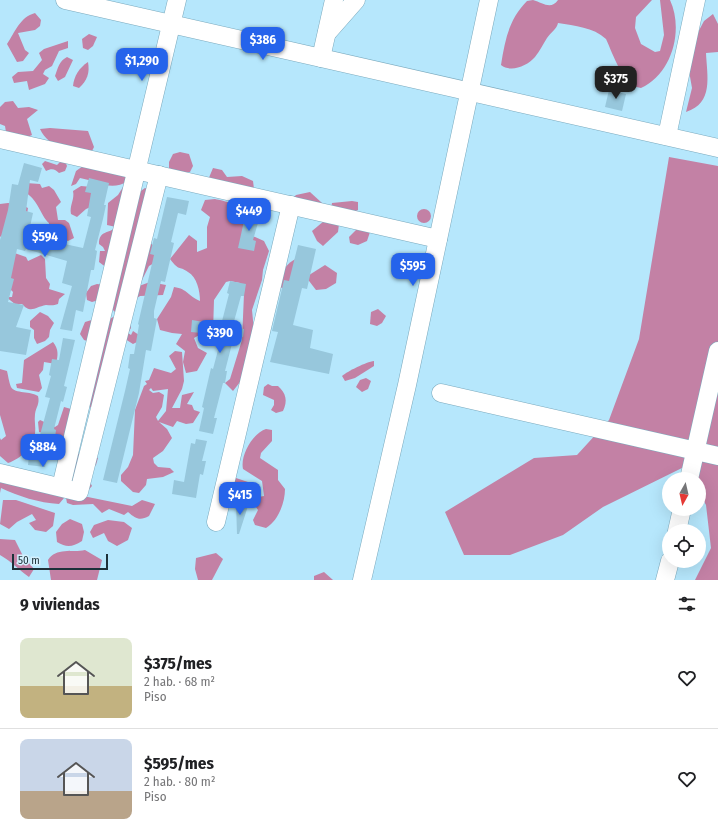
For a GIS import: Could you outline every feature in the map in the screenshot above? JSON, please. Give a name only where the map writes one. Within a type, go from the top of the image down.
[{"type":"street","points":[[65,0],[718,148]]},
{"type":"street","points":[[61,488],[177,0]]},
{"type":"street","points":[[321,58],[334,0]]},
{"type":"street","points":[[326,34],[356,0]]},
{"type":"street","points":[[362,580],[407,386],[468,92],[489,0]]},
{"type":"street","points":[[667,136],[696,0]]},
{"type":"street","points":[[0,139],[438,239]]},
{"type":"street","points":[[0,473],[79,492],[159,175]]},
{"type":"street","points":[[216,522],[290,205]]},
{"type":"street","points":[[691,472],[718,351]]},
{"type":"street","points":[[441,393],[718,456]]},
{"type":"street","points":[[665,580],[668,568]]},
{"type":"shaded area","points":[[533,0],[543,4],[553,5],[558,0],[652,0],[636,17],[635,28],[641,44],[655,52],[660,51],[664,35],[660,0],[670,0],[676,24],[672,50],[661,73],[641,88],[629,82],[624,76],[615,61],[606,39],[601,35],[590,29],[558,23],[537,55],[532,60],[523,66],[514,68],[505,67],[501,65],[509,30],[521,8],[527,1]]},
{"type":"shaded area","points":[[35,13],[41,20],[40,26],[35,30],[18,33],[25,50],[29,53],[23,61],[17,62],[7,44],[22,21]]},
{"type":"shaded area","points":[[713,14],[718,24],[718,52],[706,53],[707,88],[705,95],[695,108],[686,112],[692,88],[689,71],[695,38],[704,21]]},
{"type":"shaded area","points":[[89,34],[97,37],[93,46],[88,50],[83,48],[82,39]]},
{"type":"shaded area","points":[[68,41],[68,48],[59,51],[52,66],[45,70],[43,74],[49,78],[45,84],[29,90],[27,81],[14,83],[12,77],[18,72],[33,71],[42,60],[39,53],[44,49]]},
{"type":"shaded area","points":[[67,57],[73,60],[65,77],[58,81],[55,76],[58,68],[60,63]]},
{"type":"shaded area","points":[[88,62],[89,70],[84,83],[79,88],[73,86],[74,79],[78,72]]},
{"type":"shaded area","points":[[13,101],[18,108],[29,107],[38,110],[27,119],[32,135],[23,139],[6,132],[5,126],[0,124],[0,107],[5,102]]},
{"type":"shaded area","points":[[50,128],[88,131],[94,147],[91,153],[61,147],[49,141],[40,129]]},
{"type":"shaded area","points":[[180,152],[189,154],[193,166],[190,172],[178,173],[169,168],[169,162],[173,154]]},
{"type":"shaded area","points":[[669,157],[718,166],[718,580],[695,580],[701,568],[706,568],[706,558],[711,548],[706,505],[706,472],[687,472],[684,467],[674,472],[662,472],[662,478],[603,507],[563,535],[510,555],[464,555],[445,512],[534,458],[577,455],[609,420],[639,339]]},
{"type":"shaded area","points":[[45,161],[57,165],[61,161],[65,161],[67,166],[65,171],[59,173],[53,169],[46,171],[42,164]]},
{"type":"shaded area","points":[[83,166],[126,175],[128,181],[116,186],[110,186],[80,178],[76,184],[71,186],[76,171]]},
{"type":"shaded area","points":[[213,168],[222,170],[227,177],[242,176],[253,181],[254,189],[208,180]]},
{"type":"shaded area","points":[[26,183],[40,184],[42,188],[49,186],[54,190],[61,202],[56,207],[58,220],[65,220],[69,223],[74,238],[68,241],[56,237],[44,237],[43,246],[36,234],[37,227],[43,224],[48,229],[49,223],[43,216],[34,200],[26,193]]},
{"type":"shaded area","points":[[81,186],[92,187],[93,206],[86,209],[77,217],[71,214],[73,191]]},
{"type":"shaded area","points":[[123,187],[138,193],[145,188],[151,190],[149,242],[154,246],[156,262],[149,266],[139,286],[150,282],[166,285],[163,295],[140,296],[116,313],[102,299],[92,302],[87,300],[86,293],[91,286],[97,284],[104,285],[107,268],[99,262],[100,251],[105,251],[99,244],[99,240],[103,234],[116,227],[107,225],[108,203],[118,195]]},
{"type":"shaded area","points":[[310,192],[322,203],[320,205],[292,199],[296,195]]},
{"type":"shaded area","points":[[215,199],[232,204],[239,208],[243,215],[244,232],[264,241],[269,251],[263,270],[262,280],[252,310],[254,331],[240,382],[233,391],[225,383],[230,379],[242,340],[244,294],[240,283],[230,281],[226,282],[214,300],[213,332],[210,342],[203,333],[194,338],[198,348],[207,353],[197,371],[186,373],[183,362],[185,351],[176,344],[182,334],[160,330],[157,319],[171,297],[174,287],[182,289],[200,301],[199,289],[194,277],[185,270],[177,267],[170,259],[189,235],[197,241],[197,252],[207,248],[207,227],[210,217],[201,210],[205,200]]},
{"type":"shaded area","points":[[352,201],[358,202],[358,210],[349,214],[331,208],[332,203]]},
{"type":"shaded area","points":[[8,203],[22,205],[28,208],[27,214],[0,237],[0,204]]},
{"type":"shaded area","points":[[424,209],[429,211],[431,216],[429,221],[424,223],[419,221],[417,216],[419,211]]},
{"type":"shaded area","points":[[324,221],[339,224],[338,232],[323,246],[317,241],[312,231]]},
{"type":"shaded area","points":[[357,229],[370,232],[367,241],[358,245],[350,243],[349,237]]},
{"type":"shaded area","points":[[0,248],[26,257],[28,261],[41,255],[45,259],[46,278],[50,284],[49,289],[65,294],[59,299],[58,304],[28,309],[22,304],[15,304],[6,297],[12,297],[13,292],[9,288]]},
{"type":"shaded area","points":[[299,257],[287,292],[278,285],[279,280],[287,265]]},
{"type":"shaded area","points":[[325,265],[337,273],[336,283],[326,289],[316,290],[306,277]]},
{"type":"shaded area","points":[[378,309],[386,316],[382,323],[377,326],[370,324],[371,312]]},
{"type":"shaded area","points":[[40,312],[48,316],[54,323],[50,330],[49,337],[45,341],[37,344],[34,338],[34,330],[30,327],[30,321]]},
{"type":"shaded area","points":[[113,317],[120,317],[130,323],[131,328],[128,333],[131,335],[133,331],[139,335],[139,341],[133,344],[125,339],[97,409],[89,407],[91,392],[95,385],[87,341],[84,340],[80,334],[85,322],[95,319],[104,323]]},
{"type":"shaded area","points":[[53,342],[58,353],[56,364],[44,362],[43,370],[39,375],[42,388],[39,392],[17,388],[16,384],[22,383],[24,360]]},
{"type":"shaded area","points":[[175,351],[182,352],[184,381],[182,389],[172,408],[180,408],[182,395],[194,392],[187,404],[192,405],[194,410],[200,412],[193,423],[186,424],[177,421],[173,427],[159,422],[167,429],[172,438],[163,451],[153,458],[154,463],[158,467],[170,468],[174,472],[163,477],[147,479],[146,485],[139,493],[133,492],[121,481],[121,475],[128,467],[133,455],[135,410],[144,386],[147,384],[145,381],[149,380],[154,368],[171,373],[176,369],[169,356]],"holes":[[[151,388],[153,391],[168,389],[166,411],[158,421],[156,417],[162,407],[164,395],[159,392],[153,393],[149,390]]]},
{"type":"shaded area","points":[[374,361],[374,366],[355,378],[345,381],[342,376],[357,367]]},
{"type":"shaded area","points":[[0,369],[7,371],[10,385],[13,389],[19,392],[31,393],[38,396],[35,414],[34,439],[26,452],[8,463],[0,456],[0,438],[1,440],[6,436],[0,415]]},
{"type":"shaded area","points":[[366,378],[371,381],[368,389],[362,392],[356,387],[360,380]]},
{"type":"shaded area","points":[[268,384],[278,386],[283,391],[286,401],[283,411],[276,413],[271,410],[274,405],[274,400],[263,395],[264,387]]},
{"type":"shaded area","points":[[64,407],[71,409],[67,449],[59,451],[54,449],[57,440],[52,435],[39,432],[38,422],[40,420],[55,427],[58,425]]},
{"type":"shaded area","points":[[266,429],[272,430],[272,441],[261,453],[260,458],[278,470],[278,480],[285,489],[285,494],[280,511],[274,521],[266,528],[255,525],[253,520],[258,510],[247,494],[241,494],[232,487],[232,481],[236,478],[251,483],[249,488],[253,498],[264,496],[262,481],[243,469],[243,463],[248,445],[256,435]]},
{"type":"shaded area","points":[[82,451],[98,458],[96,465],[88,470],[87,476],[92,486],[83,496],[132,506],[142,500],[155,504],[149,516],[138,518],[128,512],[124,515],[109,509],[102,513],[93,504],[73,505],[67,503],[66,498],[74,457]]},
{"type":"shaded area","points":[[14,468],[47,475],[64,498],[59,504],[29,499],[1,488],[0,493],[0,476]]},
{"type":"shaded area","points":[[3,500],[16,500],[55,513],[53,526],[46,532],[35,530],[29,523],[36,520],[32,514],[17,522],[9,529],[0,524]]},
{"type":"shaded area","points":[[70,519],[82,524],[84,532],[82,541],[72,546],[67,546],[57,542],[56,532],[62,524]]},
{"type":"shaded area","points":[[108,520],[124,522],[132,528],[128,540],[117,546],[108,541],[104,533],[93,538],[90,532],[94,525]]},
{"type":"shaded area","points":[[0,539],[15,540],[23,556],[34,569],[29,577],[0,555]]},
{"type":"shaded area","points":[[85,550],[102,560],[97,580],[51,580],[48,560],[51,556],[55,553],[65,551]]},
{"type":"shaded area","points":[[216,553],[223,559],[212,580],[198,580],[195,569],[196,558]]},
{"type":"shaded area","points":[[324,572],[333,580],[314,580],[314,576]]},
{"type":"building","points":[[609,90],[626,94],[622,111],[605,107]]},
{"type":"building","points":[[24,163],[42,168],[38,182],[30,180],[26,211],[33,213],[28,236],[83,248],[91,217],[87,216],[91,193],[85,192],[89,178],[109,183],[104,205],[106,205],[95,250],[97,251],[94,270],[91,270],[83,312],[76,310],[72,331],[60,329],[72,286],[62,283],[67,261],[26,249],[25,251],[17,249],[11,278],[14,279],[8,302],[24,305],[16,327],[31,330],[26,355],[0,351],[0,240],[8,210],[12,184],[18,185]]},
{"type":"building","points":[[167,197],[189,201],[186,215],[178,213],[171,242],[174,243],[165,282],[161,281],[154,311],[154,318],[157,319],[151,351],[146,350],[139,393],[117,483],[103,480],[130,369],[128,368],[130,354],[134,354],[138,324],[154,255],[150,254],[154,238],[157,239]]},
{"type":"building","points":[[246,212],[260,216],[253,240],[256,241],[254,251],[238,248]]},
{"type":"building","points":[[298,245],[316,249],[307,289],[302,288],[293,325],[313,330],[310,348],[333,354],[329,374],[270,362],[278,332],[272,331],[284,280],[289,281]]},
{"type":"building","points":[[230,281],[246,284],[244,296],[241,296],[233,325],[237,326],[236,328],[244,329],[243,337],[234,336],[225,371],[227,371],[225,383],[223,383],[214,418],[217,418],[213,434],[199,431],[204,408],[202,407],[211,368],[213,369],[222,335],[191,332],[192,320],[221,325],[229,294],[227,293]]},
{"type":"building","points":[[63,338],[75,340],[64,386],[67,387],[63,402],[61,401],[54,429],[56,430],[54,445],[49,444],[45,467],[28,465],[30,447],[32,447],[35,434],[40,435],[50,398],[45,397],[51,376],[49,375],[52,359],[59,360]]},
{"type":"building","points":[[196,439],[207,441],[202,461],[206,461],[203,475],[200,474],[196,498],[172,494],[174,480],[184,482],[191,443],[195,444]]},
{"type":"building","points":[[236,503],[248,506],[239,534],[237,534]]}]
